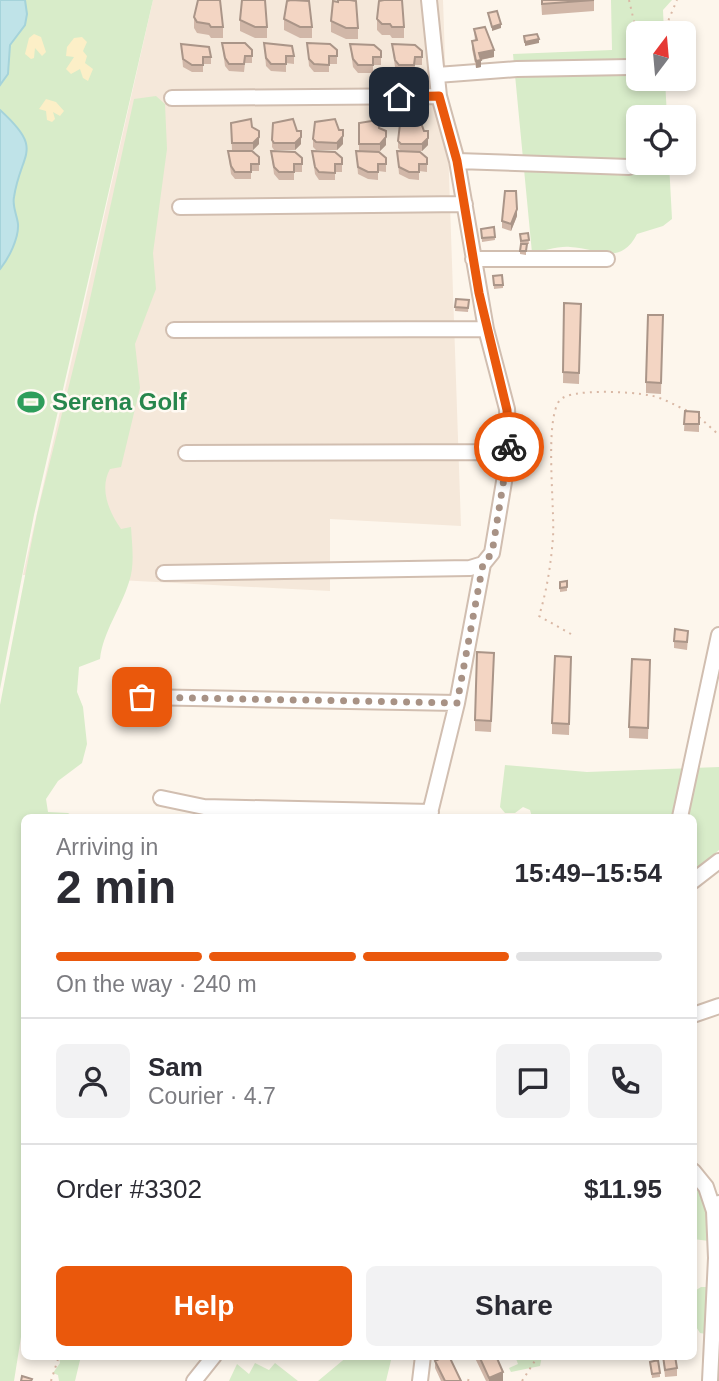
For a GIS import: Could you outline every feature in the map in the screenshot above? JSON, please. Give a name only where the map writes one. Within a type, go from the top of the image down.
[{"type":"street","points":[[429,0],[439,96],[457,161],[486,329],[507,410],[509,452],[492,553],[483,564],[457,703],[430,814]]},
{"type":"street","points":[[437,75],[517,69],[626,67]]},
{"type":"street","points":[[172,98],[439,96]]},
{"type":"street","points":[[457,161],[626,167]]},
{"type":"street","points":[[180,207],[465,204]]},
{"type":"street","points":[[473,259],[607,259]]},
{"type":"street","points":[[174,330],[486,329]]},
{"type":"street","points":[[186,453],[509,452]]},
{"type":"street","points":[[164,573],[470,568],[483,564]]},
{"type":"street","points":[[681,814],[719,635]]},
{"type":"street","points":[[142,697],[457,703]]},
{"type":"street","points":[[161,798],[204,807],[402,814]]},
{"type":"street","points":[[697,878],[719,861]]},
{"type":"street","points":[[697,1013],[719,1006]]},
{"type":"street","points":[[697,1176],[717,1207],[710,1381]]},
{"type":"street","points":[[713,1299],[719,1314]]},
{"type":"street","points":[[194,1381],[211,1360]]},
{"type":"street","points":[[420,1381],[423,1360]]},
{"type":"street","points":[[716,1381],[719,1375]]},
{"type":"path","points":[[629,0],[634,21]]},
{"type":"path","points":[[668,21],[677,0]]},
{"type":"path","points":[[571,634],[539,616],[547,589],[553,540],[555,495],[551,432],[560,400],[572,392],[649,395],[696,415],[719,435]]},
{"type":"path","points":[[51,1381],[58,1360]]},
{"type":"path","points":[[522,1381],[535,1360]]},
{"type":"shaded area","points":[[153,0],[443,0],[461,526],[330,519],[330,591],[23,575]]},
{"type":"green space","name":"Serena Golf","points":[[0,0],[153,0],[34,515],[0,689]]},
{"type":"green space","points":[[611,0],[672,0],[663,10],[663,21],[626,21],[626,91],[666,91],[666,105],[626,105],[626,175],[670,175],[672,219],[663,226],[637,234],[630,244],[616,253],[565,247],[532,253],[513,54],[612,50]]},
{"type":"green space","points":[[156,96],[165,104],[167,149],[153,253],[156,289],[135,344],[140,388],[121,467],[110,469],[105,484],[109,508],[121,529],[131,527],[132,569],[100,659],[79,667],[77,692],[83,707],[87,744],[82,763],[58,781],[46,799],[48,812],[70,814],[21,814],[21,1337],[14,1381],[0,1381],[0,705],[37,514],[86,317],[134,99]]},
{"type":"green space","points":[[505,765],[587,772],[719,767],[719,850],[697,869],[697,814],[531,814],[530,810],[523,807],[515,813],[505,813],[500,807]]},
{"type":"green space","points":[[697,1179],[706,1190],[709,1241],[697,1240]]},
{"type":"green space","points":[[707,1287],[711,1293],[706,1334],[700,1333],[697,1328],[697,1290]]},
{"type":"green space","points":[[60,1360],[80,1360],[75,1381],[59,1381],[58,1375],[53,1373]]},
{"type":"green space","points":[[343,1360],[391,1360],[386,1381],[318,1381]]},
{"type":"green space","points":[[516,1360],[541,1360],[540,1366],[511,1372],[509,1368],[518,1364]]},
{"type":"green space","points":[[255,1363],[269,1370],[275,1363],[298,1381],[229,1381],[237,1364],[249,1374]]},
{"type":"sand","points":[[34,34],[41,37],[46,52],[42,56],[35,48],[34,58],[31,59],[25,54],[29,38]]},
{"type":"sand","points":[[82,37],[87,42],[83,51],[87,56],[85,63],[93,69],[88,81],[83,78],[80,69],[71,74],[66,69],[74,57],[66,56],[67,47],[74,38]]},
{"type":"sand","points":[[46,99],[56,102],[64,111],[60,116],[53,112],[55,119],[52,122],[47,120],[46,111],[39,109]]},
{"type":"water","points":[[0,0],[25,0],[27,14],[25,25],[10,45],[8,74],[0,85]]},
{"type":"water","points":[[0,110],[22,134],[26,152],[14,200],[17,235],[10,254],[0,269]]},
{"type":"building","points":[[198,0],[220,0],[223,27],[211,27],[209,24],[197,22],[194,17]]},
{"type":"building","points":[[242,0],[265,0],[267,27],[255,27],[240,20]]},
{"type":"building","points":[[402,0],[404,27],[392,27],[377,19],[379,1]]},
{"type":"building","points":[[542,0],[594,0],[542,4]]},
{"type":"building","points":[[287,1],[309,1],[312,27],[300,27],[284,19]]},
{"type":"building","points":[[333,1],[356,1],[358,28],[346,28],[331,21]]},
{"type":"building","points":[[497,11],[501,24],[492,27],[488,13]]},
{"type":"building","points":[[485,27],[494,50],[479,53],[481,60],[476,61],[472,41],[477,40],[474,29]]},
{"type":"building","points":[[537,34],[539,39],[525,42],[524,36]]},
{"type":"building","points":[[222,43],[245,43],[252,50],[252,56],[245,56],[244,64],[229,64]]},
{"type":"building","points":[[264,43],[292,46],[294,56],[286,56],[286,64],[271,64],[266,58]]},
{"type":"building","points":[[307,43],[330,44],[337,50],[337,56],[329,56],[329,65],[314,64],[309,59]]},
{"type":"building","points":[[181,44],[209,47],[211,57],[203,57],[203,65],[192,65],[183,59]]},
{"type":"building","points":[[350,44],[374,45],[381,51],[381,57],[373,57],[373,65],[358,65],[353,59]]},
{"type":"building","points":[[392,44],[415,45],[422,51],[422,57],[415,57],[414,65],[399,65],[395,60]]},
{"type":"building","points":[[251,119],[252,127],[259,131],[259,137],[253,143],[232,143],[231,123]]},
{"type":"building","points":[[293,119],[297,131],[301,131],[301,137],[295,143],[274,143],[273,123]]},
{"type":"building","points":[[335,119],[339,130],[343,130],[343,136],[337,143],[316,142],[313,139],[315,122]]},
{"type":"building","points":[[378,120],[379,128],[386,131],[386,137],[380,144],[359,144],[359,123]]},
{"type":"building","points":[[420,120],[424,131],[428,131],[428,138],[422,144],[401,144],[398,141],[400,124]]},
{"type":"building","points":[[228,151],[252,151],[259,157],[259,164],[251,164],[251,172],[235,172]]},
{"type":"building","points":[[271,151],[295,152],[302,158],[302,164],[294,164],[294,172],[279,172],[274,167]]},
{"type":"building","points":[[312,151],[335,152],[342,158],[342,164],[335,164],[335,173],[319,172],[315,167]]},
{"type":"building","points":[[356,151],[379,152],[386,158],[386,164],[378,164],[378,172],[368,172],[358,167]]},
{"type":"building","points":[[397,151],[420,152],[427,158],[427,164],[419,164],[419,172],[409,172],[399,167]]},
{"type":"building","points":[[505,191],[516,191],[517,209],[511,224],[502,221]]},
{"type":"building","points":[[494,227],[495,237],[482,238],[481,229]]},
{"type":"building","points":[[528,233],[529,240],[521,241],[520,234]]},
{"type":"building","points":[[521,244],[527,244],[526,251],[520,251]]},
{"type":"building","points":[[502,275],[503,285],[494,285],[493,276]]},
{"type":"building","points":[[456,299],[469,300],[468,308],[455,307]]},
{"type":"building","points":[[564,303],[581,304],[579,373],[563,372]]},
{"type":"building","points":[[648,315],[663,315],[661,383],[646,382]]},
{"type":"building","points":[[685,411],[699,412],[699,424],[684,424]]},
{"type":"building","points":[[567,581],[567,587],[560,588],[560,582]]},
{"type":"building","points":[[675,629],[688,631],[687,642],[674,641]]},
{"type":"building","points":[[477,652],[494,653],[491,721],[475,720]]},
{"type":"building","points":[[555,656],[571,657],[569,724],[552,723]]},
{"type":"building","points":[[632,659],[650,660],[648,728],[629,727]]},
{"type":"building","points":[[451,1360],[461,1381],[445,1381],[435,1361]]},
{"type":"building","points":[[481,1360],[498,1360],[503,1372],[489,1378]]},
{"type":"building","points":[[658,1360],[660,1373],[652,1374],[650,1362]]},
{"type":"building","points":[[664,1360],[676,1360],[677,1368],[665,1370]]},
{"type":"building","points":[[22,1376],[32,1379],[21,1381]]},
{"type":"way so far","points":[[142,697],[457,703],[483,564],[492,553],[509,447]]},
{"type":"place","name":"Serena Golf","points":[[31,402]]},
{"type":"route","points":[[399,97],[439,96],[457,161],[486,329],[507,410],[509,447]]}]
